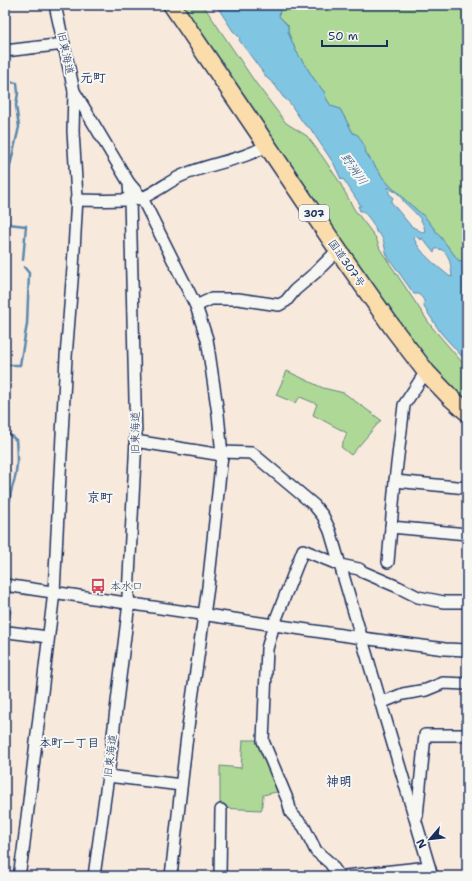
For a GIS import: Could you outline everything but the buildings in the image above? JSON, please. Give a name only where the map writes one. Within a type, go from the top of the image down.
[{"type":"highway","name":"国道307号","points":[[172,5],[338,250],[395,331],[427,373],[467,412]]},
{"type":"street","name":"旧東海道","points":[[55,5],[74,91],[129,183],[196,306],[207,339],[218,414],[221,453],[204,614],[181,785],[171,876]]},
{"type":"street","points":[[5,51],[64,44]]},
{"type":"street","points":[[19,876],[54,592],[76,200],[73,131],[74,91]]},
{"type":"street","points":[[76,200],[136,198],[187,173],[238,158],[268,145]]},
{"type":"street","name":"旧東海道","points":[[94,876],[129,603],[136,441],[136,198]]},
{"type":"street","points":[[196,306],[211,299],[238,300],[279,305],[286,301],[295,290],[338,250]]},
{"type":"street","points":[[388,562],[395,481],[404,405],[427,373]]},
{"type":"street","points":[[136,441],[221,453],[252,453],[314,505],[323,516],[330,531],[431,871],[345,876]]},
{"type":"street","points":[[395,481],[467,488]]},
{"type":"street","points":[[391,527],[467,534]]},
{"type":"street","points":[[339,876],[330,863],[316,852],[304,827],[291,813],[284,792],[262,741],[266,656],[274,624],[302,550],[340,565],[359,569],[418,597],[444,602],[467,602]]},
{"type":"street","points":[[5,585],[362,638],[445,649],[467,650]]},
{"type":"street","points":[[6,632],[48,637]]},
{"type":"street","points":[[380,701],[388,700],[403,694],[426,690],[443,682],[467,684]]},
{"type":"street","points":[[416,822],[425,735],[467,735]]},
{"type":"street","points":[[108,776],[181,785]]},
{"type":"street","points":[[220,876],[221,810]]},
{"type":"green space","points":[[179,5],[203,5],[255,82],[286,123],[307,136],[322,156],[339,181],[354,209],[376,238],[380,249],[431,326],[467,368],[467,402],[442,377],[416,346]]},
{"type":"green space","points":[[275,5],[467,5],[467,265],[465,261],[459,261],[425,217],[393,189],[383,178],[366,153],[364,145],[353,133],[340,109],[331,106],[325,93],[296,51],[288,32],[288,25],[279,16],[280,10]]},
{"type":"green space","points":[[287,371],[323,388],[344,393],[381,420],[351,455],[341,447],[347,433],[313,415],[317,404],[300,397],[295,403],[276,395]]},
{"type":"green space","points":[[243,740],[259,740],[281,791],[263,795],[261,810],[220,808],[220,766],[241,768]]},
{"type":"water","name":"野洲川","points":[[216,5],[275,5],[280,10],[279,16],[288,26],[288,32],[296,51],[325,93],[331,106],[340,109],[353,133],[358,135],[364,145],[366,153],[383,178],[393,189],[425,217],[459,261],[465,261],[467,265],[467,362],[441,333],[424,307],[424,301],[422,298],[418,294],[414,294],[388,257],[383,239],[376,232],[373,223],[363,211],[360,211],[358,206],[361,206],[344,180],[341,179],[334,164],[310,128],[304,124],[289,102],[267,78],[239,40],[240,38],[233,31]],"holes":[[[388,187],[397,193],[417,215],[422,222],[425,231],[422,232],[411,226],[391,202],[393,198],[389,193]],[[413,236],[421,240],[422,238],[434,253],[435,249],[440,249],[447,254],[452,277],[428,258],[419,248]]]},
{"type":"waterway","points":[[10,82],[17,83],[18,93],[16,105],[19,127],[6,183],[8,224],[26,226],[23,260]]},
{"type":"waterway","points":[[5,365],[20,365],[27,324],[29,273],[24,267]]},
{"type":"waterway","points":[[5,431],[16,440],[17,452],[15,476],[10,500],[8,500],[9,516]]},
{"type":"waterway","points":[[7,628],[11,607]]},
{"type":"waterway","points":[[5,642],[6,635]]},
{"type":"place","name":"本水口","points":[[98,586]]},
{"type":"district","name":"元町","points":[[93,77]]},
{"type":"district","name":"京町","points":[[100,497]]},
{"type":"district","name":"本町一丁目","points":[[69,743]]},
{"type":"district","name":"神明","points":[[339,781]]}]
